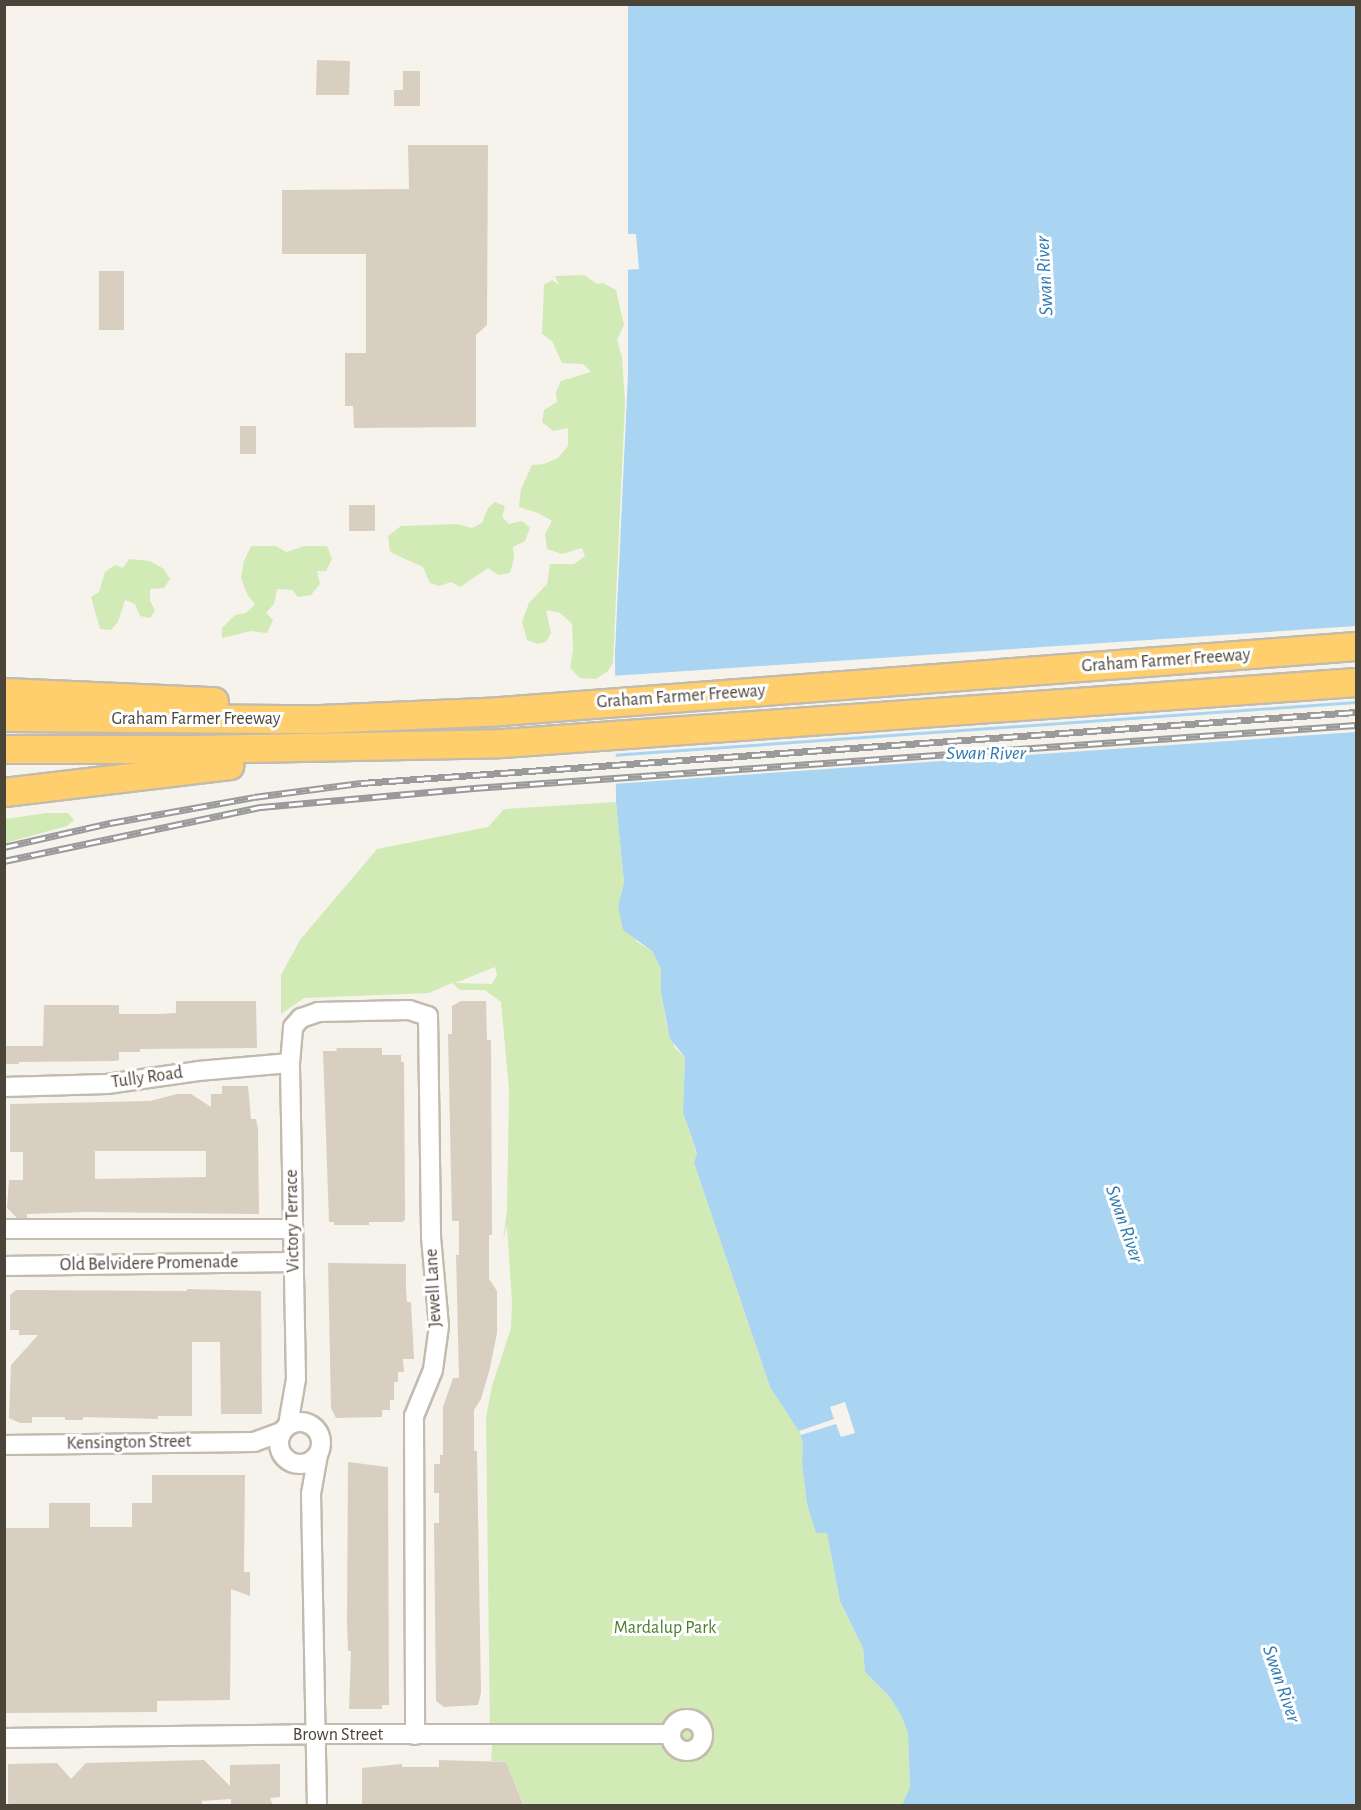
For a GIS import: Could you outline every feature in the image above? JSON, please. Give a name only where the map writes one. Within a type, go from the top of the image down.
[{"type":"highway","name":"Graham Farmer Freeway","points":[[4,717],[320,719],[500,711],[1356,646]]},
{"type":"highway","name":"Graham Farmer Freeway","points":[[4,749],[195,749],[502,743],[1356,682]]},
{"type":"highway","points":[[4,692],[500,711]]},
{"type":"highway","points":[[4,792],[198,768],[502,743]]},
{"type":"street","name":"Jewell Lane","points":[[290,1063],[293,1027],[301,1018],[318,1012],[398,1010],[428,1016],[431,1237],[439,1326],[432,1370],[414,1416],[415,1735]]},
{"type":"street","name":"Tully Road","points":[[4,1086],[107,1084],[198,1071],[290,1063]]},
{"type":"street","name":"Victory Terrace","points":[[290,1063],[297,1379],[309,1424]]},
{"type":"street","name":"Old Belvidere Promenade","points":[[4,1229],[293,1229]]},
{"type":"street","name":"Old Belvidere Promenade","points":[[4,1266],[294,1262]]},
{"type":"street","name":"Victory Terrace","points":[[285,1429],[297,1379]]},
{"type":"street","points":[[317,1806],[311,1494],[321,1449],[321,1437],[309,1424],[302,1421],[285,1429],[279,1443],[282,1454],[291,1463],[312,1461],[318,1456]]},
{"type":"street","name":"Kensington Street","points":[[4,1445],[254,1442],[285,1429]]},
{"type":"street","name":"Kensington Street","points":[[254,1442],[282,1454]]},
{"type":"street","points":[[298,1464],[311,1494]]},
{"type":"street","name":"Brown Street","points":[[4,1738],[316,1734],[671,1734]]},
{"type":"green space","points":[[584,275],[597,284],[603,283],[616,290],[624,325],[617,340],[622,357],[625,403],[613,663],[608,671],[596,679],[580,678],[570,668],[573,650],[572,624],[560,613],[546,610],[551,633],[546,642],[538,644],[527,640],[522,622],[529,603],[547,584],[550,564],[574,564],[585,556],[582,548],[562,554],[547,549],[545,534],[552,521],[538,513],[519,507],[521,489],[532,465],[544,464],[558,458],[568,446],[568,428],[553,431],[542,422],[544,410],[557,402],[556,392],[561,381],[591,372],[583,364],[562,363],[552,341],[542,334],[544,285],[552,280],[559,285],[555,276]]},
{"type":"green space","points":[[495,502],[505,506],[502,517],[509,524],[522,521],[530,528],[525,541],[513,547],[514,558],[510,573],[499,575],[488,568],[460,587],[451,582],[439,586],[430,583],[423,567],[390,552],[388,536],[401,526],[458,524],[472,528],[482,523],[488,508]]},
{"type":"green space","points":[[251,546],[276,546],[286,552],[305,546],[327,546],[332,559],[326,571],[317,571],[320,584],[311,595],[298,597],[292,590],[277,589],[274,604],[266,613],[273,620],[267,633],[251,631],[222,638],[222,628],[235,615],[246,613],[255,604],[248,596],[241,578],[244,561]]},
{"type":"green space","points":[[129,559],[150,561],[164,569],[170,579],[164,588],[150,589],[150,601],[155,610],[150,618],[140,616],[135,604],[125,600],[118,622],[111,630],[100,629],[91,597],[99,592],[105,572],[115,565],[123,568]]},
{"type":"green space","name":"Mardalup Park","points":[[616,802],[624,883],[618,906],[637,942],[652,951],[661,969],[661,993],[667,1026],[675,1048],[685,1057],[683,1113],[697,1154],[694,1163],[770,1387],[800,1433],[803,1444],[802,1464],[807,1504],[820,1533],[827,1532],[840,1601],[863,1648],[865,1672],[889,1696],[901,1715],[908,1733],[910,1787],[902,1805],[524,1805],[506,1762],[491,1761],[493,1734],[490,1735],[486,1417],[492,1386],[511,1328],[512,1303],[507,1225],[503,1241],[507,1210],[509,1090],[501,1002],[485,990],[460,990],[452,983],[429,993],[304,998],[281,1014],[281,975],[300,940],[377,849],[488,827],[504,809]],"holes":[[[495,967],[497,975],[492,984],[455,983]]]},
{"type":"green space","points":[[47,813],[68,813],[74,820],[67,826],[5,843],[5,819]]},
{"type":"water","name":"Swan River","points":[[628,5],[1356,5],[1356,1805],[902,1805],[910,1787],[908,1733],[901,1715],[889,1696],[865,1672],[863,1648],[840,1601],[827,1533],[816,1533],[807,1504],[802,1464],[803,1444],[800,1433],[770,1387],[694,1163],[697,1153],[683,1113],[685,1057],[670,1039],[661,993],[661,969],[652,951],[623,930],[618,906],[624,883],[616,802],[615,652],[628,375]]},
{"type":"pier","points":[[625,234],[636,234],[639,269],[625,270]]},
{"type":"pier","points":[[1356,626],[1356,701],[612,754],[612,676]]},
{"type":"pier","points":[[1356,704],[1356,732],[613,784],[612,757]]},
{"type":"pier","points":[[845,1402],[855,1433],[841,1437],[836,1424],[801,1435],[799,1431],[834,1419],[830,1407]]},
{"type":"building","points":[[317,60],[350,61],[349,95],[316,95]]},
{"type":"building","points":[[403,71],[420,71],[420,106],[394,106],[394,90],[403,90]]},
{"type":"building","points":[[408,145],[488,145],[487,325],[476,335],[476,427],[354,428],[353,406],[345,406],[345,353],[366,353],[366,254],[282,254],[282,190],[409,189]]},
{"type":"building","points":[[99,271],[124,271],[124,330],[99,330]]},
{"type":"building","points":[[240,426],[256,426],[256,454],[240,454]]},
{"type":"building","points":[[349,505],[375,505],[375,531],[349,531]]},
{"type":"building","points":[[176,1001],[256,1001],[257,1048],[140,1049],[140,1052],[119,1052],[119,1060],[115,1061],[4,1064],[4,1046],[43,1046],[44,1005],[119,1005],[119,1014],[159,1014],[176,1013]]},
{"type":"building","points":[[461,1001],[486,1001],[487,1040],[491,1040],[492,1235],[489,1235],[489,1279],[497,1291],[497,1333],[481,1399],[474,1410],[474,1451],[477,1451],[481,1693],[478,1705],[444,1707],[436,1701],[434,1523],[439,1523],[439,1493],[434,1493],[434,1464],[440,1464],[440,1455],[443,1455],[443,1407],[453,1378],[459,1378],[456,1255],[459,1255],[459,1221],[452,1221],[448,1034],[452,1034],[452,1006]]},
{"type":"building","points":[[336,1048],[382,1048],[382,1055],[401,1055],[401,1062],[404,1062],[405,1220],[402,1222],[334,1225],[334,1222],[329,1222],[323,1051],[337,1051]]},
{"type":"building","points":[[222,1086],[248,1086],[251,1119],[256,1119],[258,1129],[259,1214],[86,1212],[27,1214],[27,1218],[17,1218],[7,1208],[9,1180],[23,1180],[23,1152],[10,1152],[10,1104],[150,1101],[177,1094],[191,1094],[211,1107],[211,1094],[222,1094]],"holes":[[[95,1151],[206,1151],[206,1177],[95,1179]]]},
{"type":"building","points":[[328,1263],[406,1264],[406,1291],[407,1302],[411,1302],[414,1359],[403,1359],[404,1372],[398,1372],[398,1382],[394,1382],[394,1400],[390,1400],[390,1410],[382,1410],[382,1417],[336,1418],[331,1408]]},
{"type":"building","points":[[187,1289],[261,1291],[262,1414],[221,1414],[220,1342],[192,1342],[192,1416],[158,1416],[158,1419],[83,1417],[83,1420],[65,1420],[65,1417],[32,1417],[32,1423],[20,1423],[9,1418],[11,1365],[38,1335],[19,1335],[19,1330],[10,1330],[10,1295],[16,1290],[187,1291]]},
{"type":"building","points":[[348,1462],[388,1467],[389,1705],[382,1705],[382,1709],[349,1709],[351,1651],[348,1651],[347,1622]]},
{"type":"building","points":[[152,1475],[245,1475],[244,1572],[250,1572],[250,1596],[231,1589],[230,1700],[157,1701],[157,1712],[4,1713],[4,1528],[49,1528],[49,1503],[90,1503],[90,1527],[132,1527],[132,1503],[152,1503]]},
{"type":"building","points":[[204,1760],[230,1786],[230,1765],[280,1764],[280,1797],[270,1798],[273,1806],[231,1806],[231,1799],[202,1801],[202,1806],[12,1806],[8,1803],[8,1764],[57,1763],[71,1779],[86,1763]]},
{"type":"building","points":[[439,1760],[506,1762],[524,1806],[362,1806],[362,1768],[402,1764],[402,1767],[439,1767]]},
{"type":"railway","points":[[4,847],[110,823],[254,797],[361,783],[1356,712]]},
{"type":"railway","points":[[4,861],[261,807],[474,788],[1356,725]]}]
